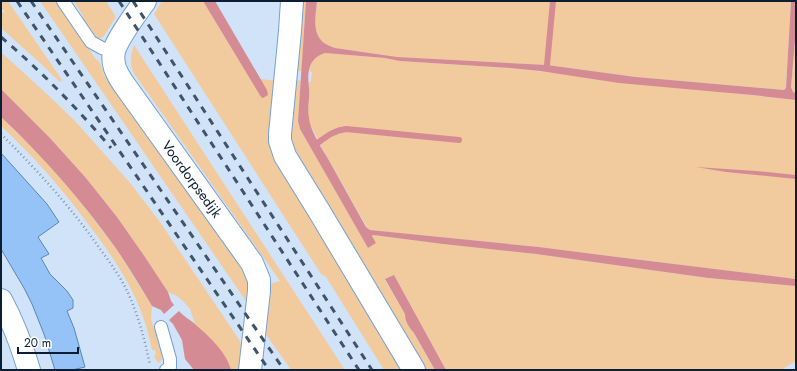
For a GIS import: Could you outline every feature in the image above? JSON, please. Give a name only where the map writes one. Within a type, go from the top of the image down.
[{"type":"street","points":[[114,52],[120,38],[145,1]]},
{"type":"street","points":[[292,1],[280,134],[282,148],[293,170],[414,370]]},
{"type":"street","name":"Voordorpsedijk","points":[[114,52],[116,72],[123,83],[252,263],[258,280],[259,291],[250,370]]},
{"type":"street","points":[[1,300],[10,316],[29,370]]},
{"type":"lane","points":[[63,1],[91,42],[114,52]]},
{"type":"lane","points":[[161,327],[170,359],[170,367],[166,370]]},
{"type":"path","points":[[1,134],[38,172],[85,228],[119,276],[136,312],[152,370]]},
{"type":"shaded area","points":[[1,1],[8,1],[62,80],[60,82],[1,28],[1,11],[4,13],[5,11],[1,9]]},
{"type":"shaded area","points":[[40,1],[56,1],[100,63],[104,75],[111,86],[134,118],[154,138],[239,259],[248,279],[248,304]]},
{"type":"shaded area","points":[[73,1],[106,1],[116,17],[104,36],[101,38],[94,38],[85,26],[84,18]]},
{"type":"shaded area","points":[[162,1],[203,1],[261,97],[267,90],[260,79],[280,81],[274,137],[409,370],[384,370],[326,277],[321,274],[154,14]]},
{"type":"shaded area","points":[[203,1],[215,1],[267,90],[268,95],[263,98],[261,97]]},
{"type":"shaded area","points":[[298,1],[306,1],[302,71],[298,71],[297,80],[301,81],[298,121],[300,129],[368,248],[376,243],[372,236],[373,235],[536,254],[708,278],[796,286],[796,361],[781,370],[446,370],[394,275],[385,280],[405,314],[408,324],[435,370],[421,370],[294,159],[286,130]]},
{"type":"shaded area","points":[[306,1],[317,1],[315,21],[316,31],[322,41],[335,48],[397,57],[547,65],[636,77],[784,90],[786,88],[791,1],[796,1],[796,29],[791,87],[793,92],[796,93],[796,100],[619,83],[510,68],[400,61],[385,58],[325,53],[315,58],[310,67],[308,77],[308,114],[311,128],[319,143],[366,227],[370,230],[539,247],[796,279],[796,286],[708,278],[536,254],[373,235],[372,236],[376,243],[368,248],[300,129],[298,121]]},
{"type":"shaded area","points":[[317,1],[791,1],[786,88],[784,90],[636,77],[547,65],[397,57],[400,61],[510,68],[796,100],[796,279],[539,247],[368,229],[322,148],[308,118],[308,82],[311,82],[312,72],[309,71],[314,59],[325,53],[386,58],[383,55],[335,48],[324,43],[316,31],[315,16]]},
{"type":"shaded area","points":[[796,29],[796,93],[793,92],[791,87]]},
{"type":"shaded area","points":[[134,45],[345,370],[291,370],[265,333],[270,284],[280,281],[135,75],[131,60]]},
{"type":"shaded area","points":[[1,52],[76,122],[131,184],[160,222],[240,341],[242,350],[240,370],[231,370],[225,356],[210,338],[195,324],[190,309],[177,296],[168,292],[117,217],[86,178],[49,137],[1,89]]},
{"type":"shaded area","points":[[1,89],[49,137],[86,178],[117,217],[168,292],[174,305],[164,314],[161,310],[152,306],[115,247],[75,195],[32,147],[1,117]]},
{"type":"shaded area","points":[[1,117],[37,152],[77,197],[115,247],[152,306],[151,319],[162,355],[162,359],[159,363],[154,356],[156,354],[155,350],[152,350],[141,312],[134,295],[116,263],[63,192],[33,158],[1,126]]},
{"type":"shaded area","points":[[696,167],[796,175],[796,179],[726,172]]},
{"type":"shaded area","points":[[394,275],[446,370],[435,370],[408,324],[405,314],[385,279]]},
{"type":"shaded area","points":[[179,311],[201,329],[217,345],[226,357],[231,370],[194,370],[185,359],[182,340],[169,320]]},
{"type":"building","points":[[1,153],[47,204],[59,222],[38,237],[49,254],[41,258],[50,274],[67,291],[73,300],[73,308],[67,311],[74,328],[85,367],[72,370],[55,370],[44,334],[32,304],[1,249]]},
{"type":"waterway","points":[[547,65],[553,1]]},
{"type":"waterway","points":[[319,142],[335,132],[346,129],[459,140]]},
{"type":"railway","points":[[17,1],[269,370]]},
{"type":"railway","points":[[31,1],[284,370]]},
{"type":"railway","points":[[119,1],[359,370]]},
{"type":"railway","points":[[133,1],[372,370]]},
{"type":"railway","points":[[1,37],[58,90],[111,148]]}]
